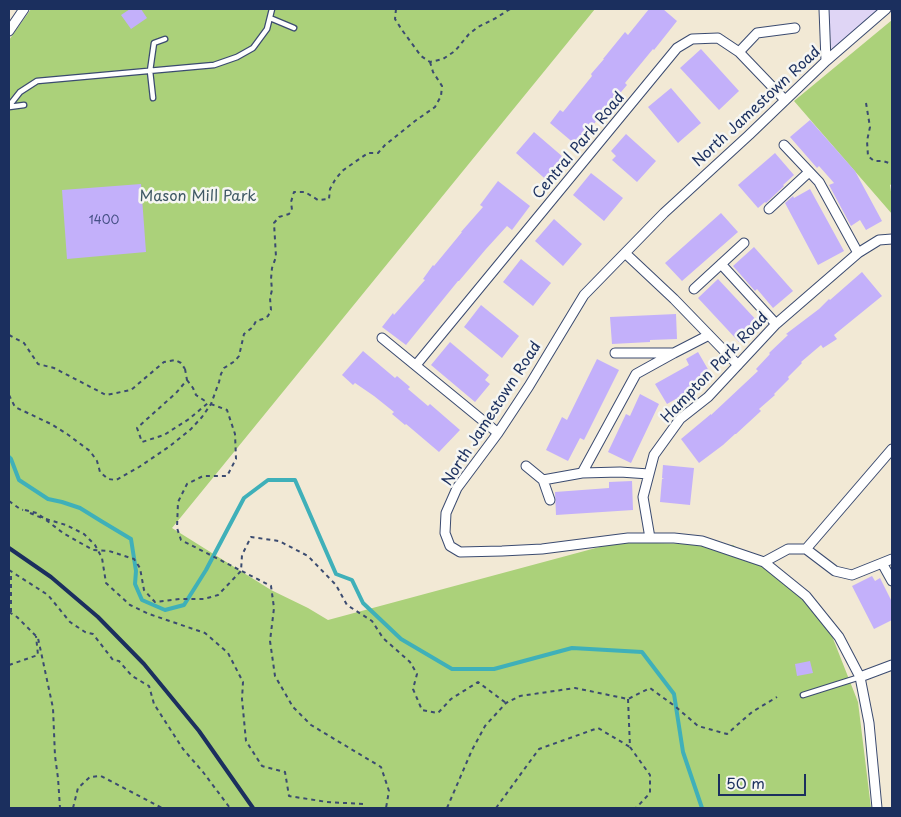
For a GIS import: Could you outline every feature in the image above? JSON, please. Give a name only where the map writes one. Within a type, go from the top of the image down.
[{"type":"street","points":[[9,31],[24,9]]},
{"type":"street","points":[[824,9],[826,62]]},
{"type":"street","name":"North Jamestown Road","points":[[877,808],[869,723],[860,678],[839,637],[806,596],[764,562],[702,541],[674,538],[628,538],[542,549],[460,552],[450,546],[446,533],[446,512],[457,488],[498,433],[529,386],[584,295],[664,213],[826,62],[886,9]]},
{"type":"street","points":[[739,52],[757,33],[795,28]]},
{"type":"street","name":"Central Park Road","points":[[416,365],[677,48],[692,39],[718,38],[739,52],[785,100]]},
{"type":"street","points":[[784,145],[819,182],[858,253]]},
{"type":"street","points":[[769,209],[809,172]]},
{"type":"street","name":"Hampton Park Road","points":[[650,538],[643,497],[654,455],[680,419],[708,398],[776,324],[858,253],[878,240],[892,239]]},
{"type":"street","points":[[694,288],[744,243]]},
{"type":"street","points":[[625,254],[674,298],[738,365]]},
{"type":"street","points":[[721,264],[776,324]]},
{"type":"street","points":[[582,473],[636,374],[709,335]]},
{"type":"street","points":[[382,338],[498,433]]},
{"type":"street","points":[[615,353],[674,354]]},
{"type":"street","points":[[806,549],[892,449]]},
{"type":"street","points":[[526,466],[543,480],[550,500]]},
{"type":"street","points":[[543,480],[582,473],[620,472],[649,474]]},
{"type":"street","points":[[764,562],[788,549],[806,549],[836,571],[852,575],[892,558]]},
{"type":"street","points":[[882,563],[892,581]]},
{"type":"street","points":[[860,678],[892,664]]},
{"type":"lane","points":[[9,106],[20,92],[37,81],[214,64],[237,57],[253,48],[267,29],[272,9]]},
{"type":"lane","points":[[270,18],[294,28]]},
{"type":"lane","points":[[153,98],[150,70],[154,42],[165,39]]},
{"type":"lane","points":[[9,106],[24,105]]},
{"type":"lane","points":[[803,695],[860,678]]},
{"type":"path","points":[[9,395],[15,407],[52,424],[90,451],[97,461],[100,472],[108,479],[116,480],[139,467],[191,429],[202,417],[224,368],[239,356],[244,334],[253,327],[256,321],[268,316],[271,310],[272,268],[276,257],[274,224],[279,218],[289,214],[292,210],[291,202],[294,192],[306,192],[318,200],[329,199],[330,189],[342,171],[368,153],[378,153],[415,120],[435,107],[441,96],[442,86],[433,72],[430,62],[421,56],[402,30],[395,19],[396,9]]},
{"type":"path","points":[[430,62],[443,59],[455,51],[469,34],[478,27],[510,9]]},
{"type":"path","points":[[866,103],[870,126],[868,156],[874,161],[892,164]]},
{"type":"path","points":[[9,335],[24,343],[38,364],[54,368],[106,396],[131,390],[164,362],[175,360],[181,363],[185,369],[187,380],[196,396],[227,410],[235,434],[236,459],[227,476],[203,476],[187,484],[178,502],[177,528],[181,540],[272,586],[274,608],[270,641],[275,676],[293,708],[311,724],[381,767],[389,790],[386,808]]},
{"type":"path","points":[[187,380],[176,393],[137,428],[142,442],[164,435],[209,403]]},
{"type":"path","points":[[9,501],[20,509],[44,519],[66,525],[84,534],[95,545],[102,558],[106,583],[130,606],[205,633],[228,653],[243,682],[242,699],[246,741],[262,766],[285,772],[289,796],[327,802],[363,804],[365,808]]},
{"type":"path","points":[[44,519],[63,534],[94,550],[109,551],[134,559],[140,568],[144,590],[155,602],[218,595],[241,571],[242,555],[251,537],[280,541],[308,556],[336,585],[347,605],[372,621],[384,638],[410,662],[417,674],[413,689],[422,710],[438,713],[451,699],[478,682],[506,703]]},
{"type":"path","points":[[10,571],[10,612],[38,638],[53,708],[60,808]]},
{"type":"path","points":[[10,571],[48,595],[70,622],[85,632],[93,634],[113,660],[119,661],[132,676],[148,686],[154,704],[183,749],[204,772],[230,808]]},
{"type":"path","points":[[9,665],[38,655],[36,636]]},
{"type":"path","points":[[447,808],[476,742],[486,726],[506,703],[520,696],[575,688],[628,699],[650,688],[698,726],[726,734],[752,712],[778,697]]},
{"type":"path","points":[[628,699],[630,747]]},
{"type":"path","points":[[496,808],[539,749],[598,728],[630,747],[650,775],[650,793],[636,808]]},
{"type":"path","points":[[73,808],[78,788],[90,777],[101,776],[162,808]]},
{"type":"shaded area","points":[[828,9],[882,9],[832,56]]},
{"type":"green space","name":"Mason Mill Park","points":[[31,9],[595,9],[172,528],[271,590],[328,620],[618,542],[733,545],[793,585],[832,636],[858,702],[871,808],[9,808],[9,40]]},
{"type":"green space","points":[[892,20],[892,184],[890,185],[892,214],[794,101]]},
{"type":"building","points":[[130,9],[141,9],[147,18],[131,29],[121,15]]},
{"type":"building","points":[[649,9],[663,9],[677,21],[625,83],[627,85],[576,145],[550,123],[560,110],[563,112],[625,32],[628,35]]},
{"type":"building","points":[[701,49],[739,91],[719,110],[680,68]]},
{"type":"building","points":[[671,88],[701,123],[678,143],[648,107]]},
{"type":"building","points":[[810,120],[855,171],[882,221],[866,230],[860,220],[851,226],[829,185],[834,183],[819,166],[817,168],[790,137]]},
{"type":"building","points":[[534,132],[570,163],[551,184],[516,153]]},
{"type":"building","points":[[626,134],[656,161],[637,182],[612,160],[616,156],[611,151]]},
{"type":"building","points":[[775,153],[794,175],[766,203],[758,208],[738,185]]},
{"type":"building","points":[[591,173],[623,198],[604,221],[573,195]]},
{"type":"building","points":[[498,181],[530,206],[512,230],[507,226],[486,249],[406,345],[382,327],[425,280],[423,279],[433,265],[483,207],[480,205]]},
{"type":"building","points":[[141,184],[146,252],[67,259],[62,190]]},
{"type":"building","points":[[810,189],[844,251],[818,265],[785,203],[793,196],[794,198]]},
{"type":"building","points":[[721,213],[738,232],[682,281],[665,263]]},
{"type":"building","points":[[554,219],[582,244],[563,266],[535,241]]},
{"type":"building","points":[[754,247],[793,291],[773,308],[757,289],[755,291],[733,266]]},
{"type":"building","points":[[521,259],[551,283],[533,306],[503,282]]},
{"type":"building","points":[[862,272],[882,296],[834,335],[837,339],[823,348],[821,345],[801,362],[775,395],[759,409],[761,411],[723,445],[699,463],[681,439],[711,415],[758,371],[756,369],[788,335],[786,334]]},
{"type":"building","points":[[718,279],[759,323],[739,342],[698,298]]},
{"type":"building","points":[[481,305],[519,336],[502,358],[464,327]]},
{"type":"building","points":[[676,314],[677,339],[612,344],[610,317]]},
{"type":"building","points":[[450,342],[489,375],[485,380],[490,384],[475,402],[431,365]]},
{"type":"building","points":[[363,351],[395,378],[397,376],[410,387],[408,389],[428,406],[430,404],[460,430],[439,452],[392,414],[394,412],[374,396],[355,383],[353,385],[342,375]]},
{"type":"building","points":[[698,352],[713,378],[667,404],[655,384],[689,365],[686,359]]},
{"type":"building","points":[[597,359],[619,370],[584,440],[580,438],[568,461],[546,450],[562,417],[567,420]]},
{"type":"building","points":[[640,394],[659,404],[631,463],[608,452],[626,414],[630,416]]},
{"type":"building","points":[[663,465],[694,468],[690,505],[660,502],[662,479],[664,479],[662,478]]},
{"type":"building","points":[[632,481],[633,510],[556,515],[555,492],[609,488],[609,482]]},
{"type":"building","points":[[872,576],[875,581],[880,578],[892,602],[892,620],[874,629],[852,586]]},
{"type":"building","points":[[810,661],[813,673],[797,676],[795,664]]},
{"type":"waterway","points":[[9,457],[19,480],[48,499],[80,508],[131,539],[136,571],[135,584],[142,600],[165,610],[184,605],[206,570],[244,498],[268,480],[295,480],[336,574],[352,580],[363,603],[401,639],[452,669],[494,669],[572,648],[642,652],[674,694],[683,752],[702,808]]},
{"type":"railway","points":[[9,548],[51,577],[98,617],[144,664],[199,731],[253,808]]}]
